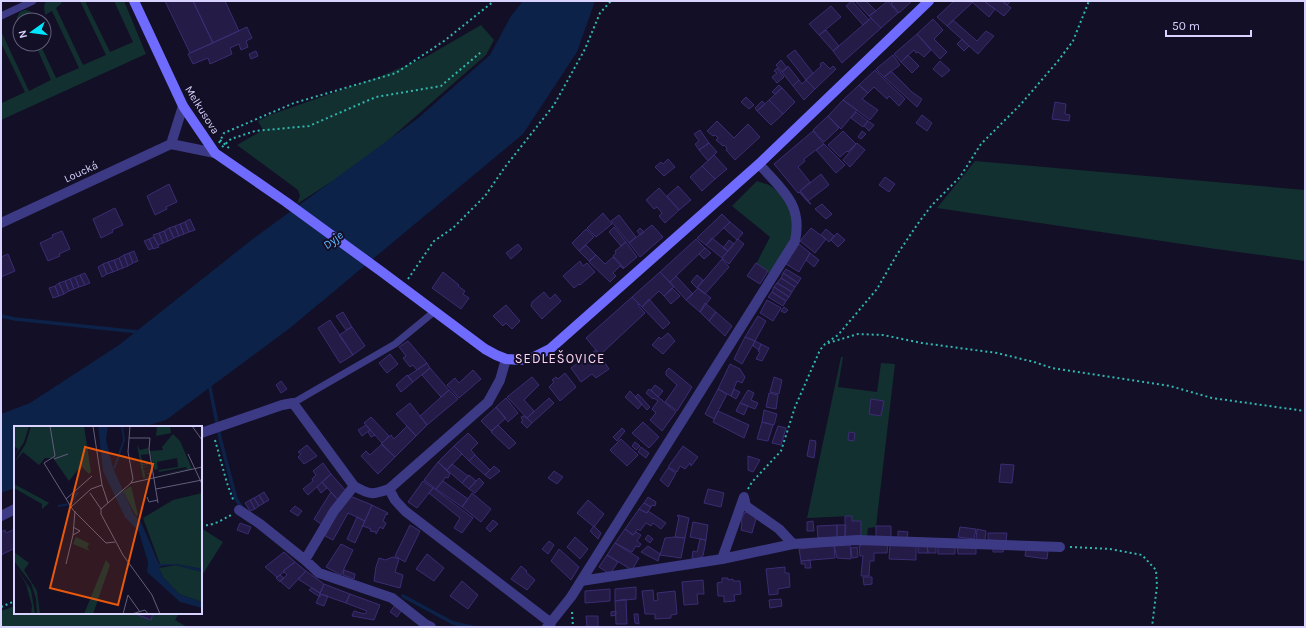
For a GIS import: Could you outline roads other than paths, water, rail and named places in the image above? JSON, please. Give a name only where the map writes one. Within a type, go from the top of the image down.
[{"type":"street","name":"Melkusova","points":[[134,1],[183,106],[215,153],[286,202],[486,349],[506,359]]},
{"type":"street","points":[[202,433],[294,403],[354,486],[367,494],[378,493],[389,489],[488,402],[500,380],[506,359],[521,360],[534,357],[550,349],[759,164],[929,1]]},
{"type":"street","points":[[183,106],[171,144],[215,153]]},
{"type":"street","name":"Loucká","points":[[1,223],[171,144]]},
{"type":"street","points":[[389,489],[395,500],[405,511],[549,625],[571,597],[795,241],[797,221],[794,209],[788,196],[759,164]]},
{"type":"street","points":[[305,560],[334,512],[354,486]]},
{"type":"street","points":[[722,560],[744,497],[746,506],[779,529],[792,544]]},
{"type":"street","points":[[1,516],[14,510]]},
{"type":"street","points":[[241,512],[260,524],[319,573],[392,598],[431,627]]},
{"type":"street","points":[[581,581],[722,560],[792,544],[858,540],[1060,547]]},
{"type":"lane","points":[[1,16],[33,1]]},
{"type":"lane","points":[[294,403],[395,344],[435,311]]},
{"type":"water","name":"Dyje","points":[[523,1],[595,1],[577,52],[523,134],[290,328],[166,420],[146,426],[14,426],[14,488],[1,493],[1,414],[30,403],[119,345],[254,238],[417,119],[490,55],[511,16]]},
{"type":"waterway","points":[[1,316],[15,319],[139,332]]},
{"type":"waterway","points":[[209,383],[220,438],[236,499],[242,508]]},
{"type":"waterway","points":[[403,596],[453,623],[472,627]]},
{"type":"district","name":"SEDLEŠOVICE","points":[[560,358]]}]
